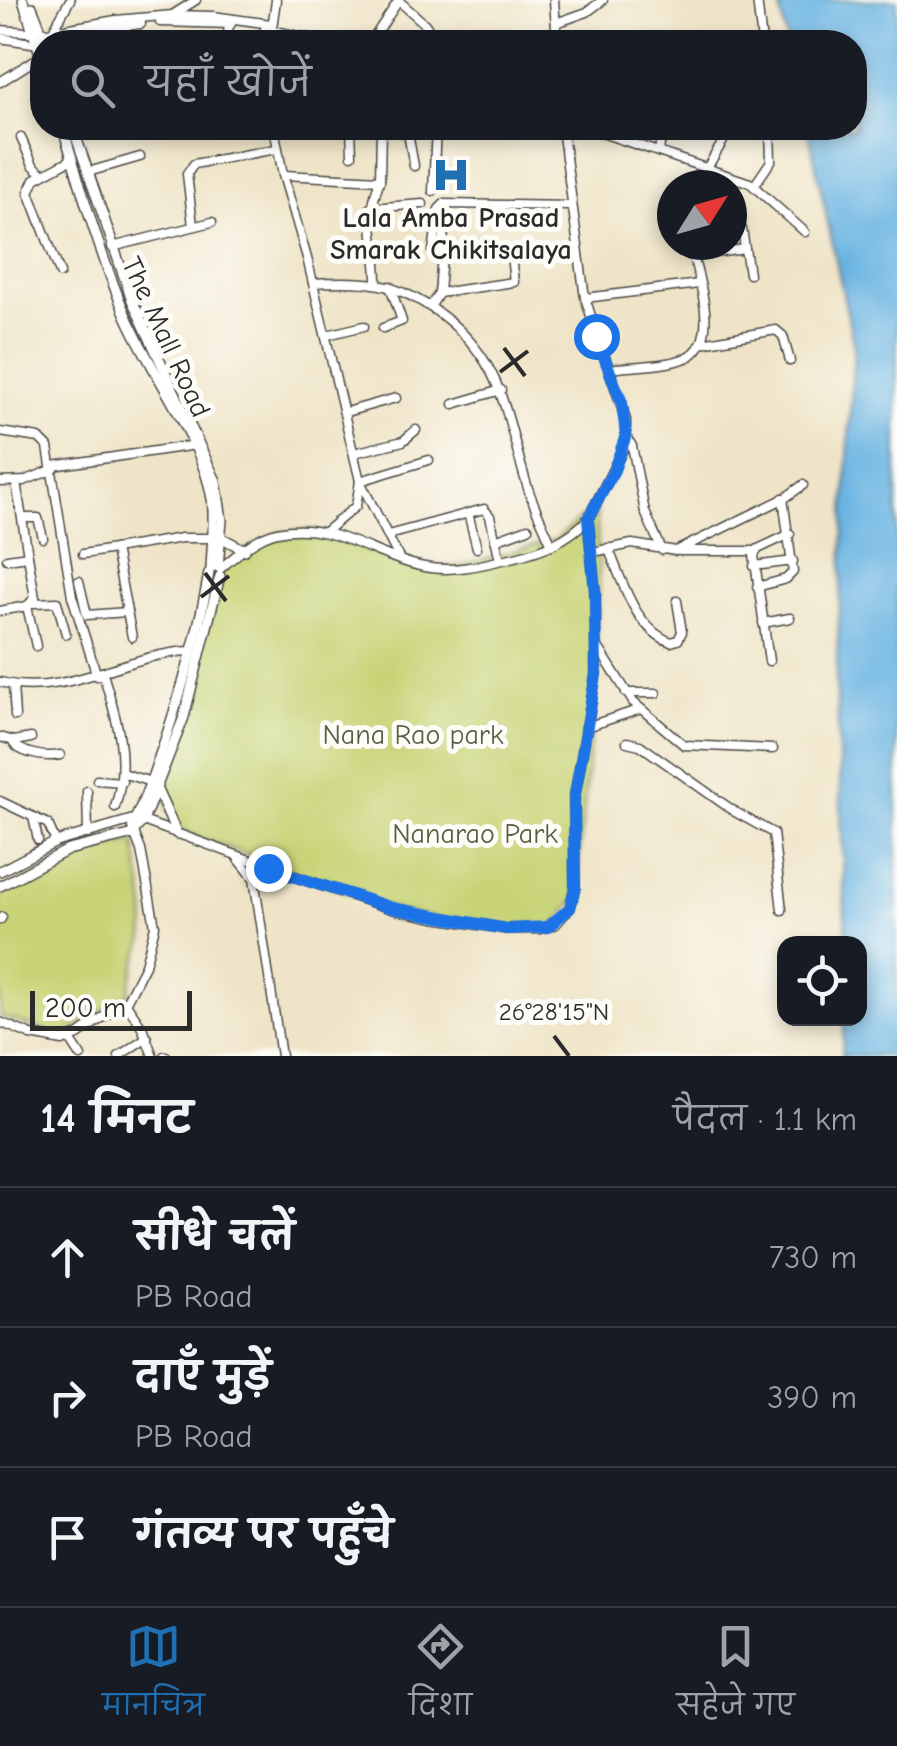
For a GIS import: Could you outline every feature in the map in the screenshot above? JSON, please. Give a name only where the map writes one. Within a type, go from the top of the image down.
[{"type":"main road","points":[[26,0],[39,30]]},
{"type":"main road","name":"The Mall Road","points":[[66,140],[121,305],[197,445]]},
{"type":"main road","name":"The Mall Road","points":[[78,140],[132,300],[219,493],[216,571],[188,702],[154,786],[135,820],[134,832]]},
{"type":"main road","points":[[217,538],[245,550]]},
{"type":"main road","name":"The Mall Road","points":[[154,786],[216,571]]},
{"type":"main road","points":[[154,786],[178,834]]},
{"type":"main road","points":[[0,871],[56,842],[135,820]]},
{"type":"main road","points":[[0,886],[68,850],[134,832]]},
{"type":"street","points":[[48,30],[70,0]]},
{"type":"street","points":[[173,15],[196,0]]},
{"type":"street","points":[[270,27],[276,0]]},
{"type":"street","points":[[554,0],[556,30]]},
{"type":"street","points":[[556,23],[587,12],[603,0]]},
{"type":"street","points":[[757,0],[761,30]]},
{"type":"street","points":[[380,30],[399,1],[429,30]]},
{"type":"street","points":[[75,30],[116,20],[173,15],[213,16],[282,30]]},
{"type":"street","points":[[102,30],[146,23],[270,27]]},
{"type":"street","points":[[228,30],[229,24]]},
{"type":"street","points":[[0,30],[30,36]]},
{"type":"street","points":[[0,38],[30,38]]},
{"type":"street","points":[[0,82],[30,65]]},
{"type":"street","points":[[21,138],[33,166],[43,174]]},
{"type":"street","points":[[275,140],[314,283],[360,481],[400,560]]},
{"type":"street","points":[[352,140],[352,154]]},
{"type":"street","points":[[378,282],[370,208],[380,180],[381,140]]},
{"type":"street","points":[[409,140],[414,166]]},
{"type":"street","points":[[433,191],[435,140]]},
{"type":"street","points":[[563,140],[585,298],[622,403],[645,512],[662,550]]},
{"type":"street","points":[[621,140],[754,186],[805,232]]},
{"type":"street","points":[[659,152],[661,140]]},
{"type":"street","points":[[706,168],[723,140]]},
{"type":"street","points":[[754,186],[771,161],[770,140]]},
{"type":"street","points":[[193,226],[186,174],[194,164],[276,148]]},
{"type":"street","points":[[88,172],[140,156]]},
{"type":"street","points":[[60,272],[28,192],[34,179],[72,159]]},
{"type":"street","points":[[283,175],[380,180]]},
{"type":"street","points":[[370,208],[423,204]]},
{"type":"street","points":[[434,252],[439,209],[444,204],[570,206]]},
{"type":"street","points":[[112,248],[212,222]]},
{"type":"street","points":[[430,308],[440,293],[444,230]]},
{"type":"street","points":[[440,293],[510,284],[514,278],[511,256],[516,253]]},
{"type":"street","points":[[609,369],[681,359],[694,353],[702,343],[707,330],[694,260]]},
{"type":"street","points":[[747,260],[749,274]]},
{"type":"street","points":[[314,283],[378,282],[390,286],[430,308],[471,340],[501,390],[525,478],[552,545]]},
{"type":"street","points":[[585,298],[699,284]]},
{"type":"street","points":[[383,328],[402,321],[390,286]]},
{"type":"street","points":[[121,305],[132,300]]},
{"type":"street","points":[[327,336],[364,326]]},
{"type":"street","points":[[702,343],[776,330],[783,336],[790,362]]},
{"type":"street","points":[[454,404],[501,390]]},
{"type":"street","points":[[346,412],[396,398]]},
{"type":"street","points":[[354,452],[403,441],[416,430]]},
{"type":"street","points":[[0,432],[43,440],[48,446],[72,596],[121,739],[122,778],[115,806]]},
{"type":"street","points":[[216,571],[276,532],[326,531],[400,560],[446,569],[500,560],[552,545],[573,534],[588,519],[614,470],[626,435]]},
{"type":"street","points":[[0,482],[16,482],[54,468],[197,445]]},
{"type":"street","points":[[360,481],[429,460]]},
{"type":"street","points":[[326,531],[356,506],[360,481]]},
{"type":"street","points":[[16,482],[35,598],[30,605],[36,646]]},
{"type":"street","points":[[676,551],[804,485]]},
{"type":"street","points":[[757,586],[789,578],[793,572],[783,498]]},
{"type":"street","points":[[388,535],[486,510],[500,560]]},
{"type":"street","points":[[468,512],[476,548]]},
{"type":"street","points":[[22,518],[38,518],[42,538]]},
{"type":"street","points":[[135,820],[392,908],[506,929],[551,926],[566,915],[574,899],[574,800],[596,674],[588,519]]},
{"type":"street","points":[[495,540],[528,528]]},
{"type":"street","points":[[573,534],[586,540],[592,549]]},
{"type":"street","points":[[592,549],[632,544],[676,551],[756,551],[790,534]]},
{"type":"street","points":[[83,554],[182,538],[217,538]]},
{"type":"street","points":[[608,548],[640,617],[654,633],[671,642],[678,640],[682,632],[678,601]]},
{"type":"street","points":[[115,549],[132,637]]},
{"type":"street","points":[[756,551],[754,566],[768,661]]},
{"type":"street","points":[[8,559],[28,556]]},
{"type":"street","points":[[754,566],[793,561]]},
{"type":"street","points":[[79,581],[87,615],[127,612]]},
{"type":"street","points":[[0,610],[57,602],[66,634]]},
{"type":"street","points":[[763,622],[790,618]]},
{"type":"street","points":[[594,641],[626,694],[680,743],[695,748],[773,749]]},
{"type":"street","points":[[0,682],[46,687],[100,675],[158,653],[192,651]]},
{"type":"street","points":[[13,685],[15,716]]},
{"type":"street","points":[[626,694],[656,693]]},
{"type":"street","points":[[586,727],[640,709]]},
{"type":"street","points":[[0,737],[12,741],[32,738]]},
{"type":"street","points":[[12,741],[18,749],[44,756],[60,755]]},
{"type":"street","points":[[627,742],[640,746],[735,812],[773,833],[782,910]]},
{"type":"street","points":[[97,780],[122,778],[154,786]]},
{"type":"street","points":[[87,792],[88,834]]},
{"type":"street","points":[[0,801],[48,824],[56,842]]},
{"type":"street","points":[[33,816],[38,840]]},
{"type":"street","points":[[0,1022],[30,1036],[70,1039],[124,1002],[145,964],[155,926],[142,850],[134,832]]},
{"type":"street","points":[[235,856],[254,878],[282,1056]]},
{"type":"street","points":[[254,878],[268,868]]},
{"type":"street","points":[[124,1002],[148,1037],[153,1056]]},
{"type":"street","points":[[119,1056],[148,1037]]},
{"type":"street","points":[[70,1039],[80,1056]]},
{"type":"green space","name":"Nana Rao park","points":[[596,504],[599,569],[594,697],[575,900],[552,928],[491,929],[395,910],[184,831],[168,810],[161,790],[221,571],[246,550],[280,532],[313,530],[420,567],[457,567],[556,540]]},
{"type":"green space","points":[[135,841],[146,921],[129,993],[61,1037],[0,1016],[0,895],[82,854]]},
{"type":"water","points":[[778,0],[897,0],[897,1056],[842,1056],[844,1026],[867,1026],[867,936],[846,936],[836,676],[854,346],[811,140],[867,140],[867,30],[785,30]]},
{"type":"place","name":"Lala Amba Prasad Smarak Chikitsalaya","points":[[451,175]]},
{"type":"route","points":[[268,868],[435,918],[521,930],[548,927],[566,915],[575,888],[577,775],[596,674],[595,592],[588,519],[614,470],[626,435],[622,403],[596,336]]},
{"type":"park label","name":"Nanarao Park","points":[[475,834]]}]
